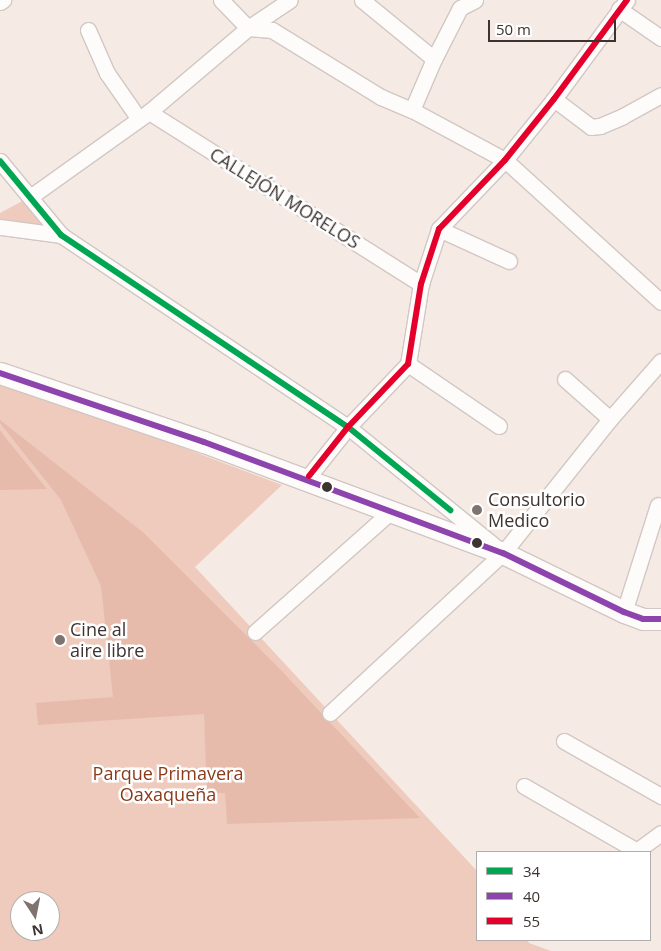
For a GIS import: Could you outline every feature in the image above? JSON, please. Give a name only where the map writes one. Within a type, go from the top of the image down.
[{"type":"main road","points":[[0,374],[204,442],[304,481],[502,552],[647,619]]},
{"type":"street","points":[[221,0],[248,28],[272,30],[381,97],[412,110],[505,160],[661,302]]},
{"type":"street","points":[[30,197],[144,116],[248,28],[290,0]]},
{"type":"street","points":[[362,0],[434,59]]},
{"type":"street","points":[[412,110],[456,4],[475,0]]},
{"type":"street","points":[[304,481],[348,427],[408,364],[421,284],[439,229],[505,160],[554,99],[623,4],[661,38]]},
{"type":"street","points":[[88,30],[107,73],[144,116]]},
{"type":"street","points":[[554,99],[591,127],[600,126],[623,116],[661,95]]},
{"type":"street","name":"CALLEJÓN MORELOS","points":[[144,116],[421,284]]},
{"type":"street","points":[[0,161],[61,235],[348,427],[502,552]]},
{"type":"street","points":[[0,226],[61,235]]},
{"type":"street","points":[[439,229],[509,261]]},
{"type":"street","points":[[330,713],[502,552],[610,419],[661,361]]},
{"type":"street","points":[[408,364],[498,426]]},
{"type":"street","points":[[565,379],[610,419]]},
{"type":"street","points":[[647,619],[658,505]]},
{"type":"street","points":[[255,632],[390,512]]},
{"type":"street","points":[[564,741],[661,796]]},
{"type":"street","points":[[524,786],[634,851]]},
{"type":"street","points":[[637,851],[661,833]]},
{"type":"green space","points":[[30,197],[61,235],[0,227],[0,213]]},
{"type":"green space","name":"Parque Primavera Oaxaqueña","points":[[0,383],[46,396],[282,485],[195,567],[476,870],[476,941],[528,941],[551,951],[0,951]]},
{"type":"shaded area","points":[[0,420],[144,533],[276,665],[420,818],[227,824],[225,793],[207,793],[204,714],[38,725],[36,703],[113,697],[101,586],[61,500],[0,423]]},
{"type":"shaded area","points":[[0,430],[5,437],[47,489],[0,490]]},
{"type":"transit line","name":"55","points":[[309,476],[348,427],[408,364],[421,284],[439,229],[505,160],[554,99],[627,0]]},
{"type":"transit line","name":"34","points":[[0,161],[61,235],[348,427],[450,510]]},
{"type":"transit line","name":"40","points":[[0,373],[204,442],[503,553],[624,612],[643,619],[661,619]]},
{"type":"place","name":"Consultorio Medico","points":[[477,510]]},
{"type":"place","name":"Cine al aire libre","points":[[60,640]]}]
